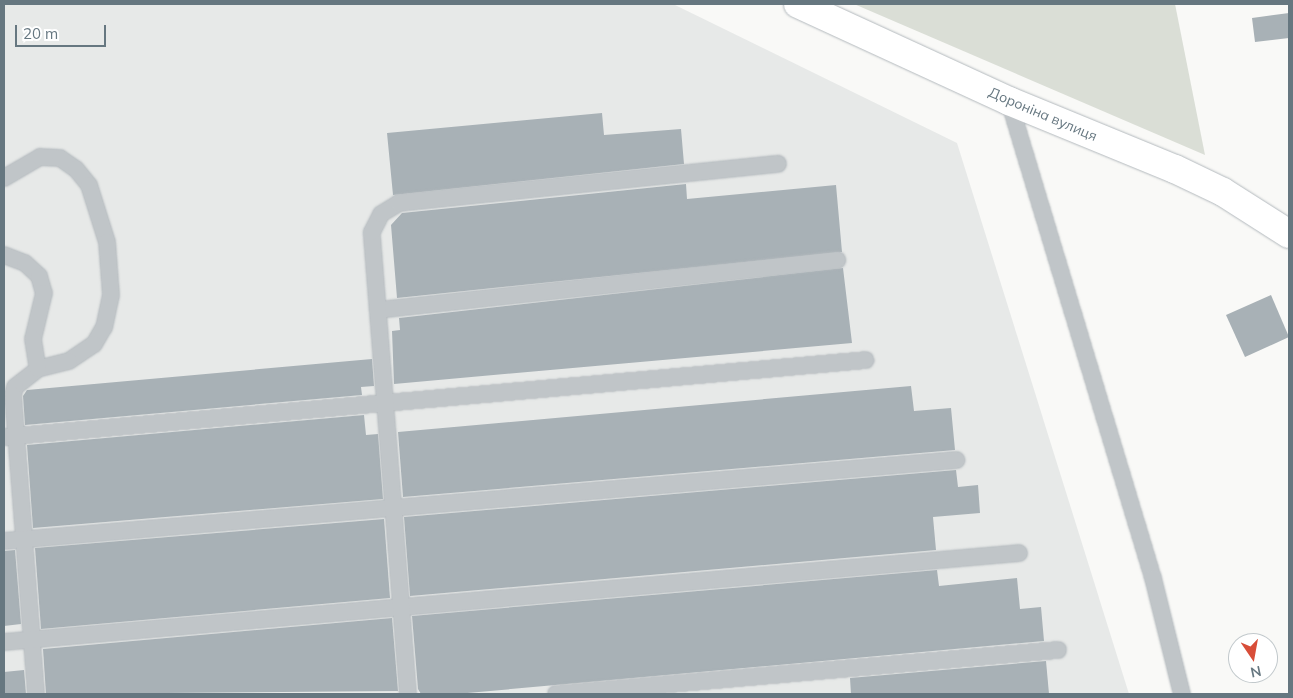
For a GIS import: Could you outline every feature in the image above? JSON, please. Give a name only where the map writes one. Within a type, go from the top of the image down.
[{"type":"street","name":"Дороніна вулиця","points":[[798,4],[1009,101],[1175,169],[1287,232]]},
{"type":"lane","points":[[1009,101],[1152,578],[1182,694]]},
{"type":"lane","points":[[4,178],[40,157],[60,158],[89,185],[107,242],[111,295],[104,327],[81,354],[38,368],[15,387],[9,437],[24,540],[36,694]]},
{"type":"lane","points":[[408,694],[372,232],[381,214],[399,203],[778,164]]},
{"type":"lane","points":[[4,255],[25,263],[39,276],[44,293],[33,339],[38,368]]},
{"type":"lane","points":[[378,310],[837,260]]},
{"type":"lane","points":[[9,437],[866,360]]},
{"type":"lane","points":[[4,541],[956,460]]},
{"type":"lane","points":[[4,642],[1020,553]]},
{"type":"lane","points":[[556,694],[1058,650]]},
{"type":"shaded area","points":[[4,4],[673,4],[957,143],[1129,694],[4,694]]},
{"type":"shaded area","points":[[854,4],[1175,4],[1205,155]]},
{"type":"building","points":[[1289,13],[1289,38],[1255,42],[1252,18]]},
{"type":"building","points":[[602,113],[604,135],[681,129],[684,164],[393,195],[387,133]]},
{"type":"building","points":[[686,184],[687,199],[836,185],[842,252],[397,298],[391,225],[402,213]]},
{"type":"building","points":[[843,268],[852,343],[394,384],[392,331],[400,330],[399,318]]},
{"type":"building","points":[[1271,295],[1289,337],[1245,357],[1226,315]]},
{"type":"building","points":[[372,359],[374,386],[361,387],[362,395],[25,425],[23,396],[27,390]]},
{"type":"building","points":[[911,386],[914,411],[951,408],[955,450],[403,497],[398,432]]},
{"type":"building","points":[[364,415],[366,435],[378,434],[383,499],[33,528],[27,445]]},
{"type":"building","points":[[956,470],[958,487],[978,485],[980,513],[933,517],[936,550],[410,596],[404,517]]},
{"type":"building","points":[[384,519],[390,598],[41,629],[35,548]]},
{"type":"building","points":[[15,550],[21,624],[4,626],[4,551]]},
{"type":"building","points":[[937,570],[939,586],[1017,578],[1020,609],[1041,607],[1044,641],[456,694],[421,694],[418,689],[412,616]]},
{"type":"building","points":[[392,618],[398,691],[46,694],[43,649]]},
{"type":"building","points":[[1046,661],[1049,694],[851,694],[850,678]]},
{"type":"building","points":[[24,670],[26,694],[4,694],[4,672]]}]
